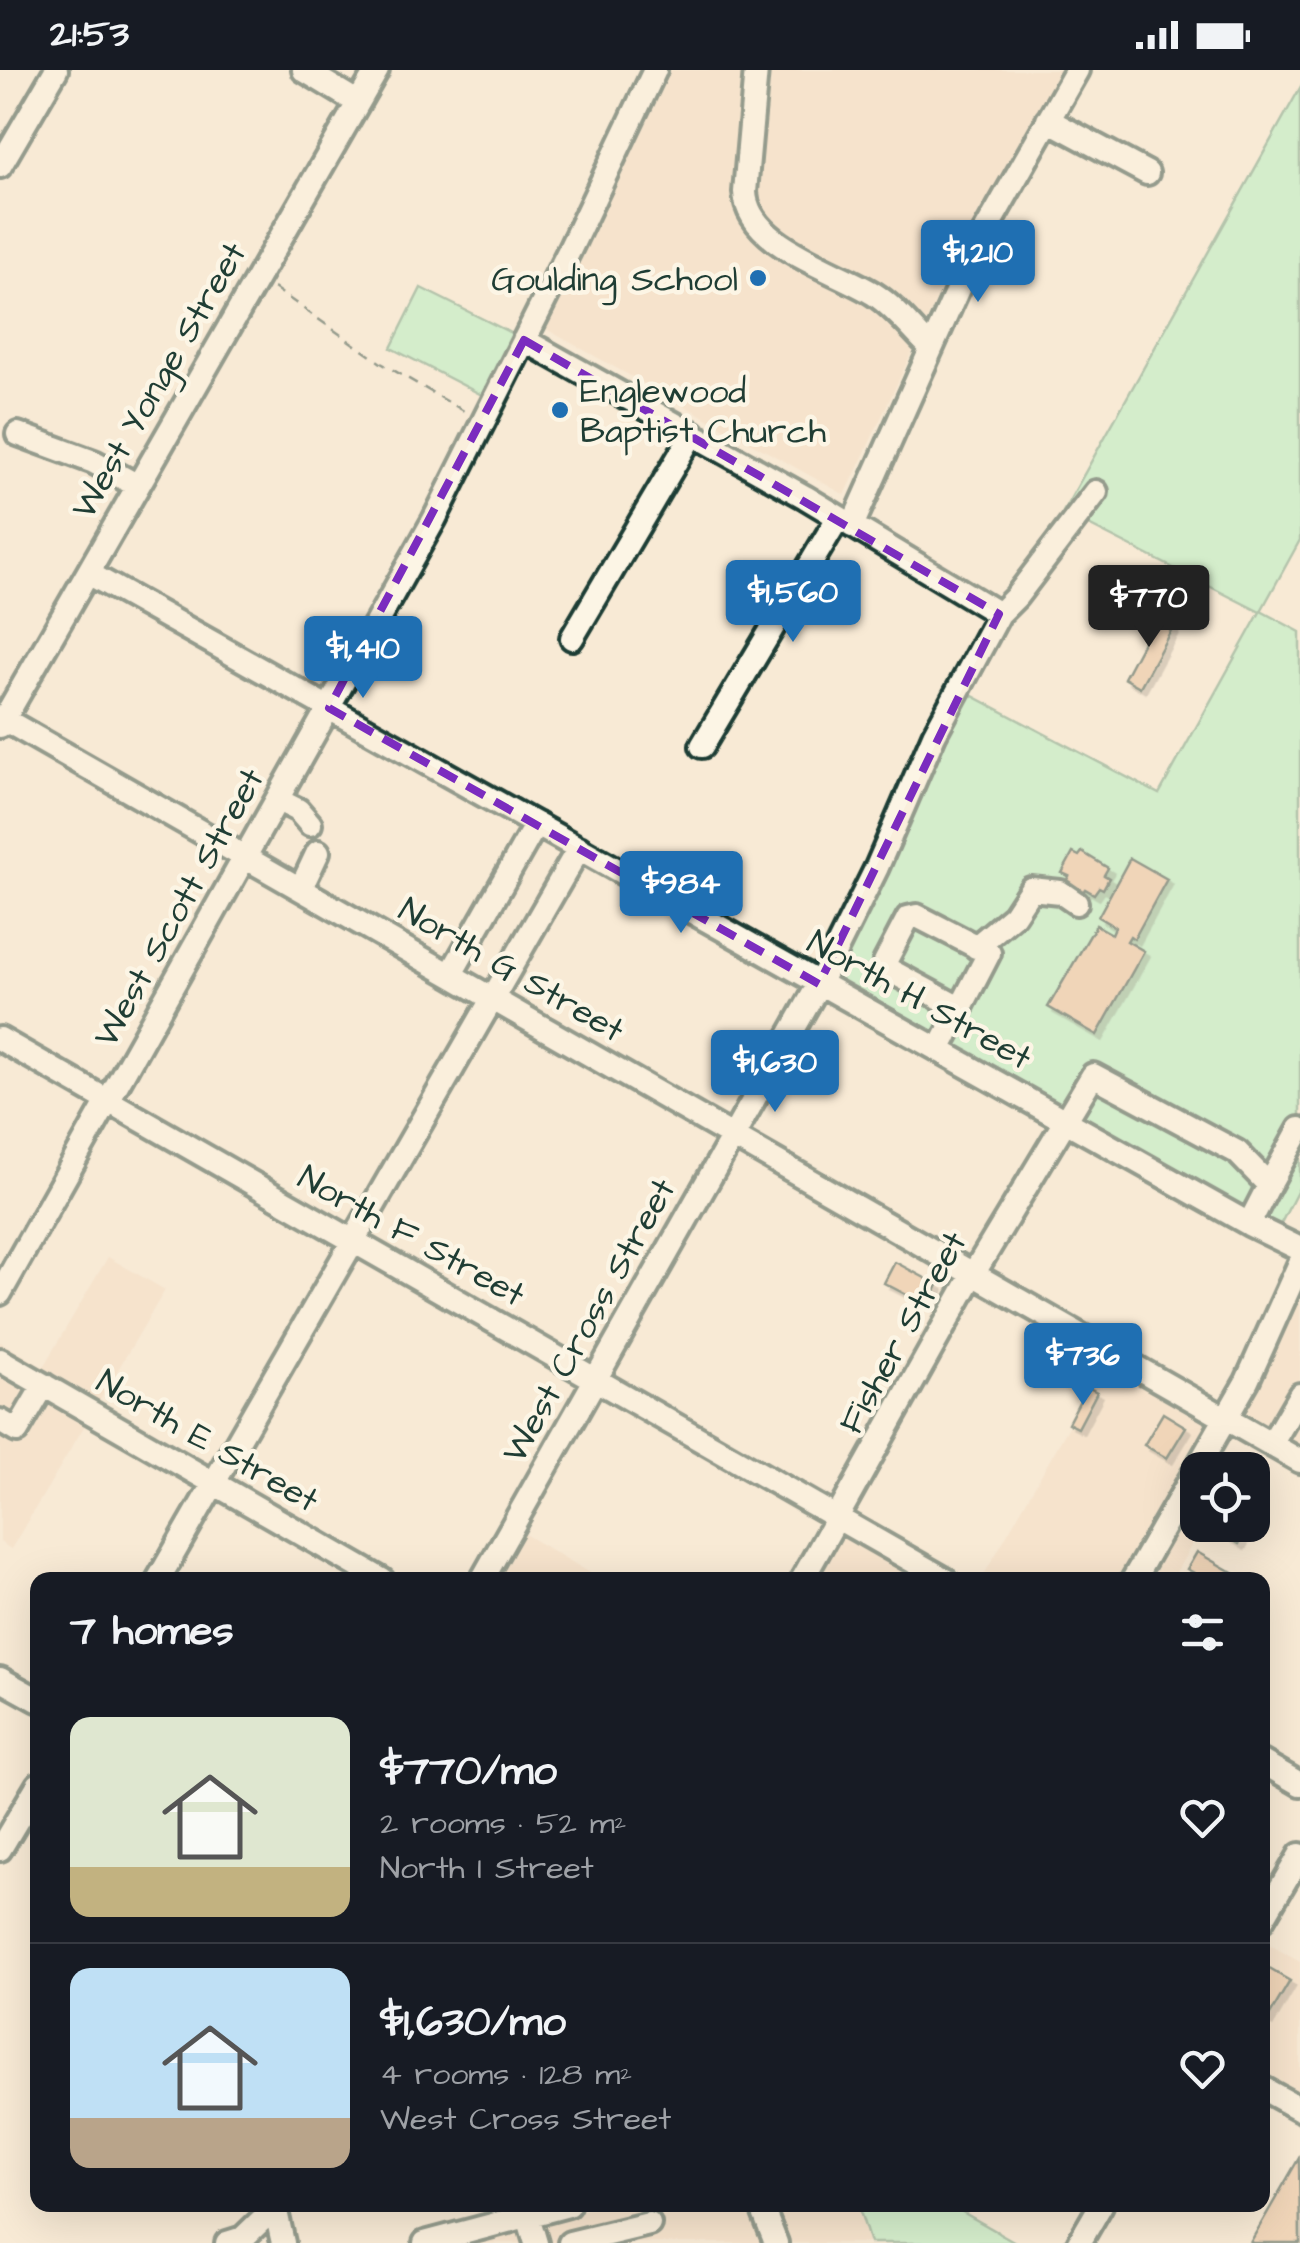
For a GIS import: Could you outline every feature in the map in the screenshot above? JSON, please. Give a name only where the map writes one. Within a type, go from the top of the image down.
[{"type":"street","points":[[0,166],[56,70]]},
{"type":"street","points":[[304,70],[358,102]]},
{"type":"street","name":"West Yonge Street","points":[[1,721],[377,70]]},
{"type":"street","points":[[756,70],[746,192],[746,206],[754,222],[775,241],[876,296],[931,348]]},
{"type":"street","points":[[702,746],[845,522],[978,244],[1078,70]]},
{"type":"street","name":"West Scott Street","points":[[0,1292],[434,520],[524,340],[648,73]]},
{"type":"street","points":[[1048,120],[1147,173]]},
{"type":"street","points":[[524,340],[692,433],[999,614]]},
{"type":"street","points":[[572,638],[692,433]]},
{"type":"street","points":[[18,434],[94,462],[138,486]]},
{"type":"street","name":"West Cross Street","points":[[486,1572],[819,984],[877,867],[934,735],[999,614],[1096,492]]},
{"type":"street","name":"North H Street","points":[[88,573],[1249,1224],[1300,1249]]},
{"type":"street","name":"North G Street","points":[[1,721],[301,888],[972,1276],[1300,1460]]},
{"type":"street","points":[[278,800],[298,810],[310,824]]},
{"type":"street","points":[[451,974],[536,824]]},
{"type":"street","points":[[163,1572],[579,848]]},
{"type":"street","points":[[301,888],[318,852]]},
{"type":"street","points":[[976,947],[1014,915],[1031,889],[1060,892],[1076,903]]},
{"type":"street","points":[[940,1050],[961,1009],[989,954],[917,916],[908,918],[885,962],[889,970],[961,1009]]},
{"type":"street","name":"North F Street","points":[[0,1039],[932,1572]]},
{"type":"street","name":"Fisher Street","points":[[807,1572],[972,1276],[1093,1075],[1237,1152],[1269,1185]]},
{"type":"street","points":[[1249,1224],[1300,1129]]},
{"type":"street","points":[[1138,1572],[1262,1350],[1300,1262]]},
{"type":"street","name":"North E Street","points":[[0,1360],[368,1572]]},
{"type":"street","points":[[0,1421],[17,1431],[44,1385]]},
{"type":"street","points":[[1272,1443],[1300,1395]]},
{"type":"street","points":[[0,1679],[30,1696]]},
{"type":"street","points":[[1270,1767],[1300,1784]]},
{"type":"street","points":[[0,1849],[30,1798]]},
{"type":"street","points":[[1270,1906],[1300,1854]]},
{"type":"street","points":[[1270,2092],[1300,2109]]},
{"type":"street","points":[[227,2243],[244,2238],[270,2212]]},
{"type":"street","points":[[277,2212],[283,2243]]},
{"type":"street","points":[[425,2243],[543,2212]]},
{"type":"street","points":[[764,2212],[776,2243]]},
{"type":"street","points":[[1080,2243],[1097,2212]]},
{"type":"street","points":[[528,2216],[536,2243]]},
{"type":"street","points":[[570,2243],[649,2224]]},
{"type":"path","points":[[258,276],[381,363],[484,421]]},
{"type":"highlighted area","points":[[524,340],[999,614],[819,984],[329,708]]},
{"type":"shaded area","name":"Goulding School","points":[[670,70],[1062,70],[970,228],[845,495],[546,329]]},
{"type":"shaded area","points":[[108,1257],[165,1290],[97,1405],[0,1350],[0,1342],[43,1367]]},
{"type":"shaded area","points":[[1300,1288],[1300,1450],[1240,1414]]},
{"type":"shaded area","points":[[1107,1360],[1214,1419],[1195,1452],[1180,1452],[1180,1478],[1127,1572],[986,1572]]},
{"type":"shaded area","points":[[0,1370],[88,1420],[11,1549],[0,1542]]},
{"type":"shaded area","points":[[1180,1518],[1180,1542],[1193,1542],[1176,1572],[1150,1572]]},
{"type":"shaded area","points":[[842,1530],[915,1572],[818,1572]]},
{"type":"shaded area","points":[[521,1532],[588,1572],[498,1572]]},
{"type":"shaded area","points":[[1270,1945],[1300,1962],[1300,2099],[1270,2082]]},
{"type":"shaded area","points":[[576,2212],[860,2212],[870,2243],[462,2243]]},
{"type":"green space","points":[[1300,88],[1300,540],[1261,611],[1300,632],[1300,1186],[1278,1229],[832,981],[967,693],[1159,794],[1260,612],[1063,512]]},
{"type":"green space","points":[[421,288],[517,336],[486,397],[391,348]]},
{"type":"green space","points":[[860,2212],[962,2212],[1017,2243],[870,2243]]},
{"type":"building","points":[[1158,614],[1175,623],[1140,687],[1124,678]]},
{"type":"building","points":[[1082,852],[1108,868],[1104,875],[1109,878],[1103,889],[1099,887],[1094,894],[1066,881],[1069,876],[1062,873],[1073,853],[1079,856]]},
{"type":"building","points":[[1130,858],[1167,879],[1134,939],[1130,936],[1127,941],[1144,951],[1097,1035],[1048,1007],[1096,925],[1112,934],[1115,927],[1098,917]]},
{"type":"building","points":[[895,1262],[938,1285],[928,1306],[884,1283]]},
{"type":"building","points":[[1087,1387],[1097,1392],[1078,1428],[1068,1423]]},
{"type":"building","points":[[1163,1413],[1186,1427],[1167,1458],[1144,1445]]},
{"type":"building","points":[[1197,1552],[1232,1572],[1192,1572],[1187,1569]]},
{"type":"building","points":[[1270,1969],[1290,1981],[1270,2015]]},
{"type":"building","points":[[1299,2158],[1300,2243],[1250,2243]]},
{"type":"place","name":"Goulding School","points":[[758,278]]},
{"type":"place","name":"Englewood Baptist Church","points":[[560,410]]}]
